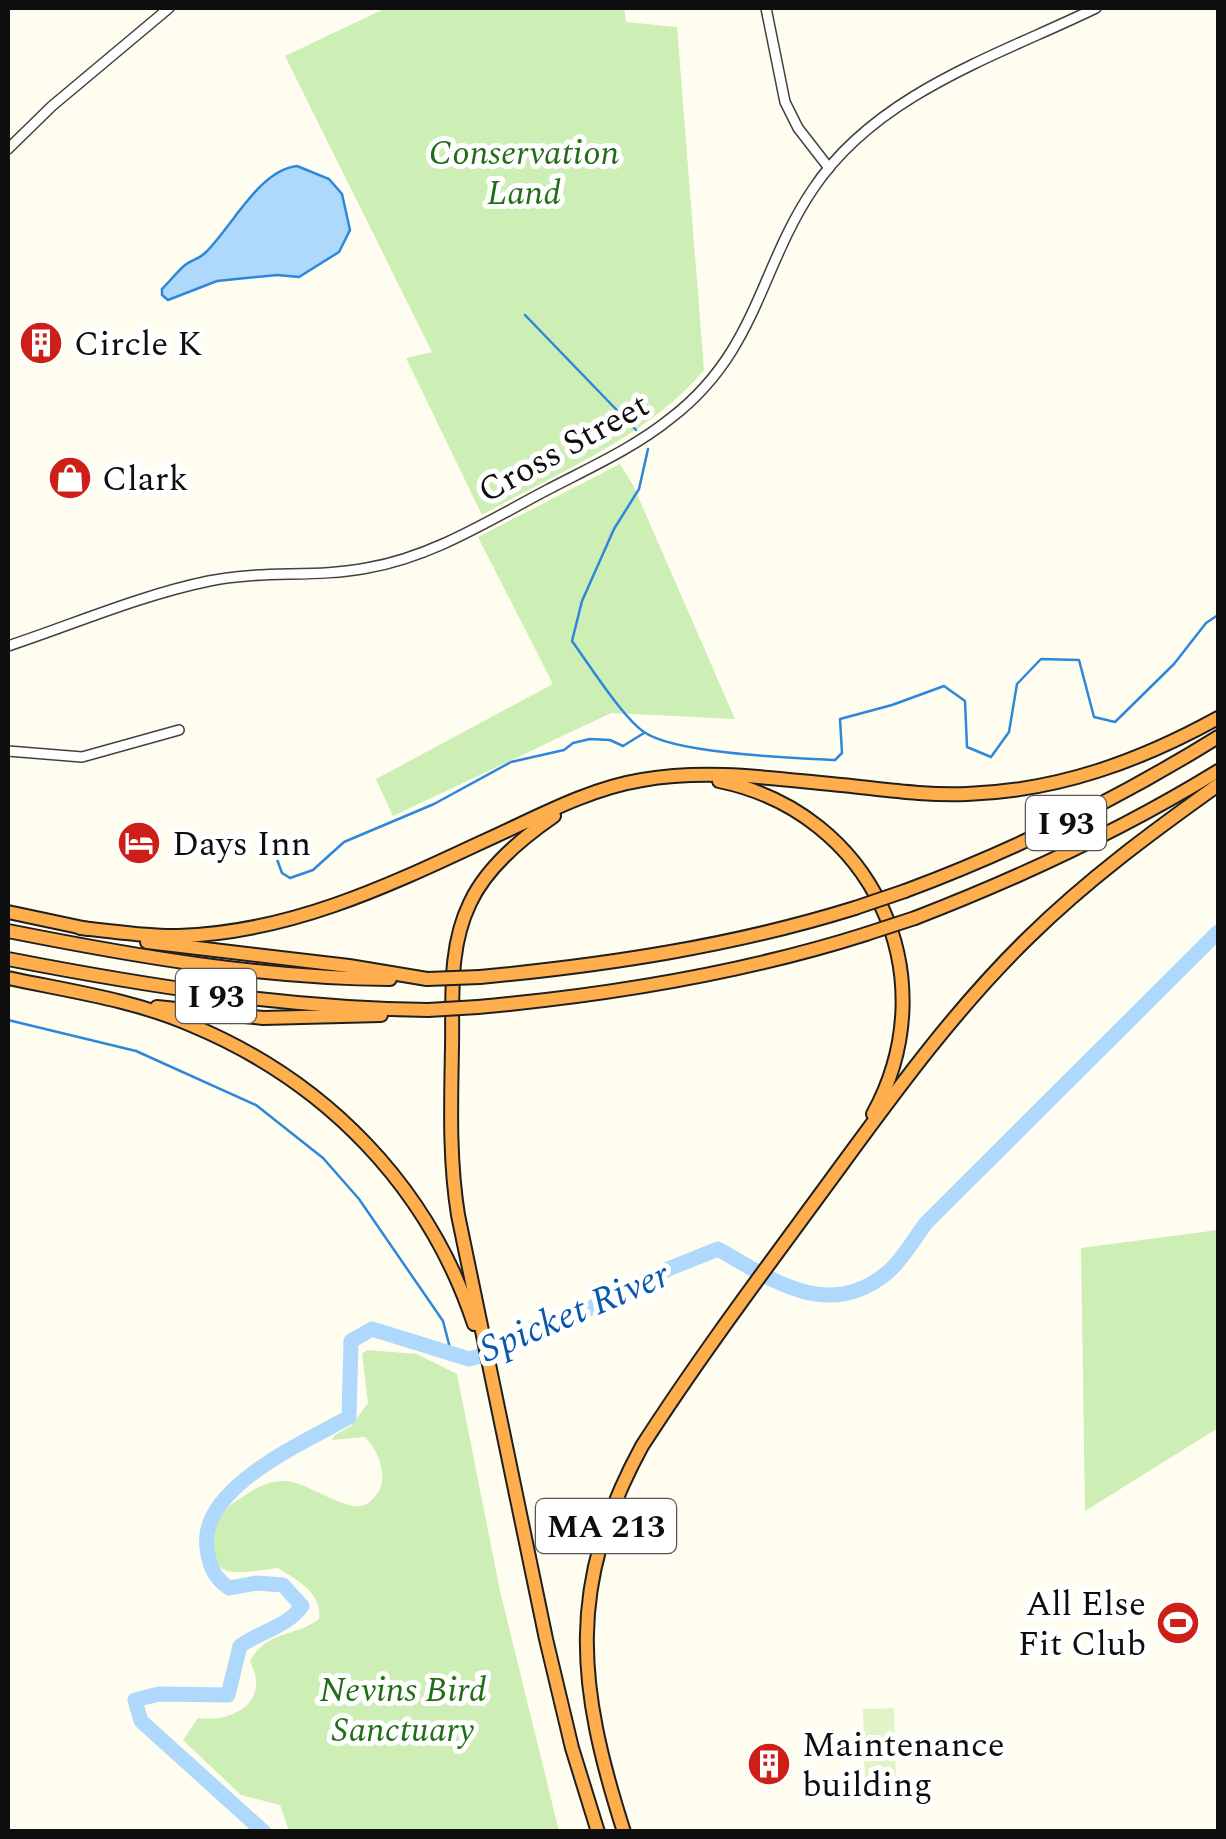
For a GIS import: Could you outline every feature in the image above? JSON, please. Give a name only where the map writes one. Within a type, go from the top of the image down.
[{"type":"highway","points":[[80,928],[175,936],[284,922],[349,900],[546,812],[634,782],[707,773],[941,794],[1004,792],[1104,770],[1218,718]]},
{"type":"highway","name":"I 93","points":[[8,931],[122,954],[226,969],[344,978],[480,978],[639,959],[754,935],[905,891],[1066,823],[1154,777],[1218,737]]},
{"type":"highway","name":"I 93","points":[[8,960],[248,1000],[428,1010],[662,984],[768,962],[915,918],[1062,857],[1142,816],[1218,770]]},
{"type":"highway","points":[[678,777],[740,786],[802,814],[847,852],[884,908],[900,964],[901,1026],[886,1086],[852,1151]]},
{"type":"highway","points":[[852,1151],[945,1029],[1028,938],[1126,852],[1218,785]]},
{"type":"highway","points":[[483,1344],[452,1169],[457,942],[470,903],[492,870],[541,825],[586,798]]},
{"type":"highway","points":[[8,912],[182,947],[427,978]]},
{"type":"highway","points":[[8,978],[190,1024],[296,1083],[379,1154],[436,1235],[456,1273],[483,1344]]},
{"type":"highway","points":[[115,1002],[263,1018],[348,1018],[428,1010]]},
{"type":"highway","name":"MA 213","points":[[622,1824],[596,1737],[587,1673],[590,1592],[603,1535],[621,1486],[642,1446],[852,1151]]},
{"type":"highway","name":"MA 213","points":[[483,1344],[558,1692],[597,1828]]},
{"type":"street","points":[[8,149],[52,106],[168,8]]},
{"type":"street","points":[[766,8],[785,102],[798,128],[828,168]]},
{"type":"street","name":"Cross Street","points":[[8,646],[204,582],[238,576],[340,573],[406,558],[463,534],[627,448],[684,408],[725,362],[760,301],[801,209],[828,168],[869,127],[916,94],[1096,8]]},
{"type":"street","points":[[8,751],[82,757],[178,730]]},
{"type":"green space","name":"Conservation Land","points":[[386,8],[624,8],[626,22],[677,27],[704,370],[657,415],[629,434],[482,515],[406,358],[432,352],[285,56]]},
{"type":"green space","points":[[620,464],[633,485],[735,719],[611,713],[393,816],[376,779],[553,684],[478,537]]},
{"type":"green space","points":[[1218,1230],[1218,1428],[1085,1511],[1081,1248]]},
{"type":"green space","name":"Nevins Bird Sanctuary","points":[[367,1350],[417,1354],[457,1374],[500,1591],[559,1831],[289,1831],[280,1805],[241,1795],[183,1740],[198,1718],[226,1716],[250,1702],[256,1682],[250,1661],[257,1651],[273,1639],[319,1619],[313,1595],[278,1568],[243,1572],[223,1569],[212,1553],[212,1531],[225,1509],[270,1483],[293,1482],[350,1505],[360,1506],[376,1496],[382,1470],[371,1444],[365,1437],[332,1440],[351,1426],[368,1403],[362,1354]]},
{"type":"green space","points":[[894,1708],[896,1784],[865,1784],[863,1709]]},
{"type":"water","points":[[297,166],[329,179],[342,194],[350,230],[339,252],[299,277],[277,275],[217,281],[168,300],[162,295],[162,289],[185,265],[215,242],[258,188],[283,170]]},
{"type":"waterway","points":[[525,315],[636,430]]},
{"type":"waterway","points":[[648,449],[639,489],[614,529],[582,601],[572,641],[626,715],[644,732],[659,739],[736,754],[835,760],[842,753],[840,719],[944,686],[965,701],[967,747],[991,757],[1009,732],[1017,684],[1041,659],[1079,660],[1094,717],[1115,722],[1174,664],[1206,623],[1218,615]]},
{"type":"waterway","points":[[270,840],[282,873],[290,878],[313,870],[344,842],[434,804],[511,762],[564,750],[590,739],[610,740],[623,746],[644,733]]},
{"type":"waterway","name":"Spicket River","points":[[264,1832],[141,1721],[135,1700],[159,1694],[228,1695],[240,1646],[281,1624],[302,1606],[283,1585],[256,1583],[229,1588],[224,1584],[209,1560],[209,1526],[219,1506],[258,1469],[349,1417],[351,1341],[372,1329],[469,1359],[502,1350],[534,1329],[575,1316],[668,1269],[718,1249],[801,1291],[844,1294],[866,1287],[893,1267],[926,1223],[1218,932]]},
{"type":"waterway","points":[[8,1020],[136,1051],[256,1105],[323,1158],[359,1199],[443,1321],[451,1352]]},
{"type":"place","name":"Circle K","points":[[41,343]]},
{"type":"place","name":"Clark","points":[[70,478]]},
{"type":"place","name":"Days Inn","points":[[139,843]]},
{"type":"place","name":"All Else Fit Club","points":[[1178,1623]]},
{"type":"place","name":"Maintenance building","points":[[769,1764]]}]
